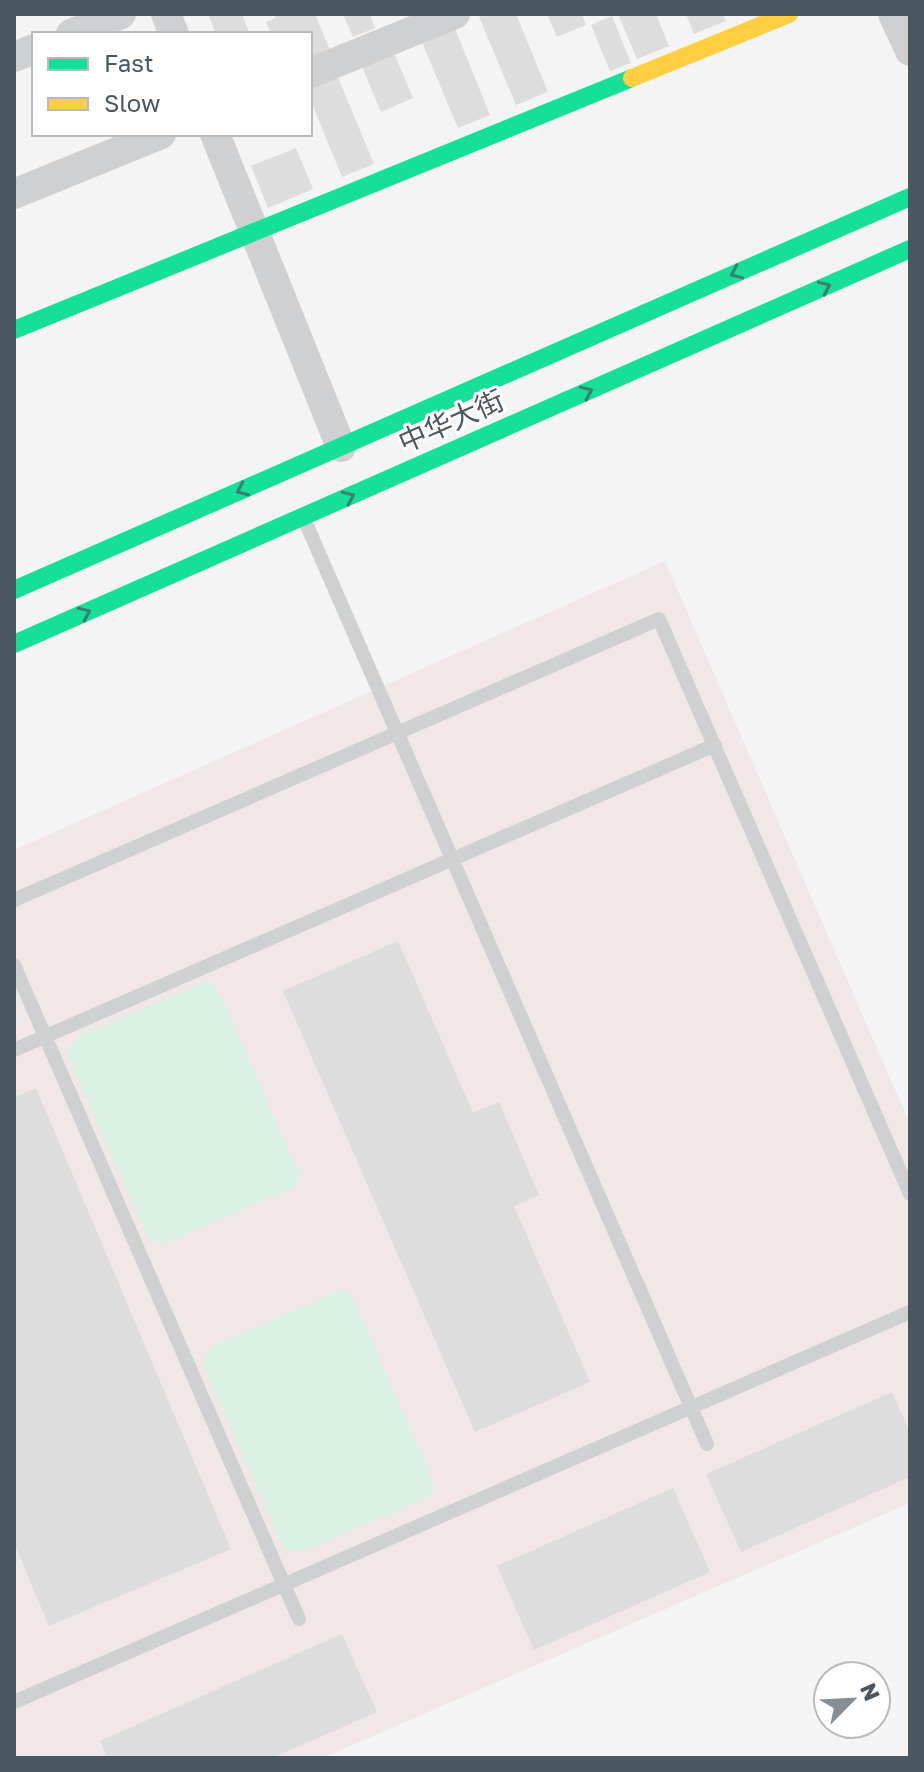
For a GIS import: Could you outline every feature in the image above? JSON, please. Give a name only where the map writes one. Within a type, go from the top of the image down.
[{"type":"main road","points":[[14,330],[789,14]]},
{"type":"main road","name":"中华大街","points":[[14,590],[910,197]]},
{"type":"main road","name":"中华大街","points":[[14,644],[910,249]]},
{"type":"street","points":[[76,32],[121,14]]},
{"type":"street","points":[[312,72],[455,14]]},
{"type":"street","points":[[893,14],[910,51]]},
{"type":"street","points":[[14,194],[156,136]]},
{"type":"street","points":[[216,136],[341,447]]},
{"type":"lane","points":[[303,517],[707,1444]]},
{"type":"lane","points":[[14,900],[659,619],[910,1194]]},
{"type":"lane","points":[[14,1050],[715,745]]},
{"type":"lane","points":[[14,965],[299,1619]]},
{"type":"lane","points":[[15,1698],[910,1312]]},
{"type":"shaded area","points":[[665,561],[910,1124],[910,1503],[322,1758],[14,1758],[14,850]]},
{"type":"green space","points":[[210,982],[219,991],[299,1174],[297,1184],[171,1241],[157,1242],[146,1233],[69,1057],[69,1049],[82,1035]]},
{"type":"green space","points":[[345,1291],[354,1300],[434,1483],[432,1493],[427,1498],[307,1550],[292,1551],[281,1542],[204,1366],[204,1358],[217,1344]]},
{"type":"building","points":[[208,14],[242,14],[249,32],[215,32]]},
{"type":"building","points":[[274,14],[315,14],[330,50],[312,57],[312,32],[270,32],[266,22],[276,18]]},
{"type":"building","points":[[343,14],[370,14],[375,28],[353,37]]},
{"type":"building","points":[[486,14],[516,14],[548,92],[516,105],[479,17]]},
{"type":"building","points":[[547,14],[582,14],[586,25],[557,37]]},
{"type":"building","points":[[618,14],[656,14],[669,46],[637,59]]},
{"type":"building","points":[[686,14],[723,14],[726,21],[694,34]]},
{"type":"building","points":[[612,16],[631,63],[610,71],[591,25]]},
{"type":"building","points":[[454,26],[490,115],[458,128],[421,40]]},
{"type":"building","points":[[394,53],[413,98],[381,112],[362,67]]},
{"type":"building","points":[[337,75],[374,164],[342,177],[312,104],[312,86]]},
{"type":"building","points":[[296,148],[313,189],[268,208],[251,166]]},
{"type":"building","points":[[398,941],[473,1113],[499,1102],[539,1195],[514,1206],[590,1382],[475,1432],[283,991]]},
{"type":"building","points":[[36,1088],[231,1549],[49,1626],[14,1543],[14,1097]]},
{"type":"building","points":[[892,1392],[910,1432],[910,1477],[741,1552],[706,1474]]},
{"type":"building","points":[[673,1488],[710,1572],[534,1650],[497,1566]]},
{"type":"building","points":[[342,1634],[377,1712],[272,1758],[107,1758],[100,1741]]},
{"type":"traffic: fast","points":[[14,330],[632,78]]},
{"type":"traffic: fast","points":[[14,590],[910,197]]},
{"type":"traffic: fast","points":[[14,644],[910,249]]},
{"type":"traffic: slow","points":[[632,78],[789,14]]}]
